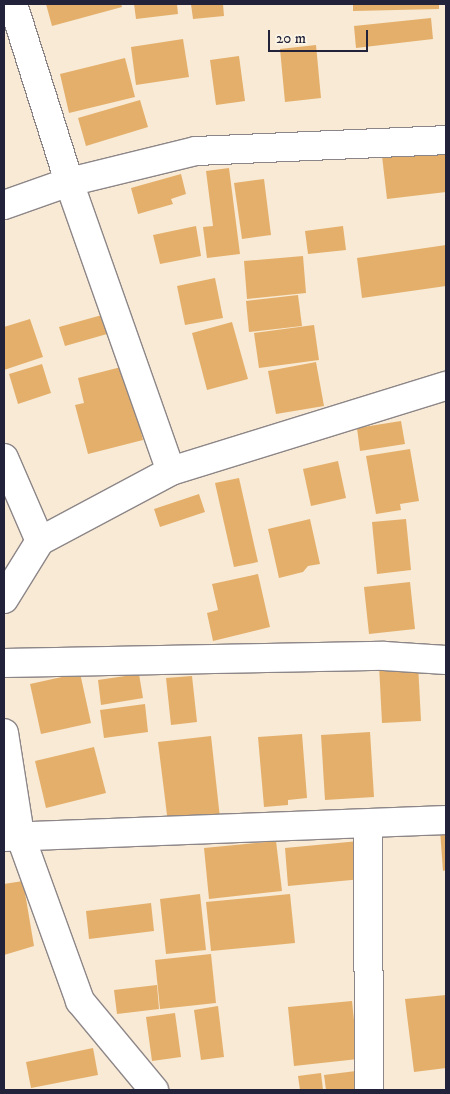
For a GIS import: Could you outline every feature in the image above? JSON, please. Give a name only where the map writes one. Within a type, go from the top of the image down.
[{"type":"street","points":[[13,4],[69,182],[171,471]]},
{"type":"street","points":[[4,204],[69,182],[196,151],[446,140]]},
{"type":"street","points":[[4,599],[40,541],[171,471],[446,386]]},
{"type":"street","points":[[4,458],[40,541]]},
{"type":"street","points":[[4,663],[384,656],[446,660]]},
{"type":"street","points":[[4,734],[12,836],[80,1001],[154,1090]]},
{"type":"street","points":[[12,836],[446,820]]},
{"type":"street","points":[[368,824],[369,1090]]},
{"type":"building","points":[[46,4],[121,4],[122,7],[52,26]]},
{"type":"building","points":[[134,4],[177,4],[178,14],[136,19]]},
{"type":"building","points":[[191,4],[223,4],[224,16],[193,19]]},
{"type":"building","points":[[353,4],[439,4],[439,9],[353,11]]},
{"type":"building","points":[[431,18],[433,39],[356,48],[354,26]]},
{"type":"building","points":[[183,39],[189,77],[136,85],[131,47]]},
{"type":"building","points":[[316,45],[321,98],[285,102],[280,49]]},
{"type":"building","points":[[239,56],[245,101],[216,105],[210,60]]},
{"type":"building","points":[[125,58],[135,97],[69,113],[60,74]]},
{"type":"building","points":[[140,100],[148,127],[86,146],[78,118]]},
{"type":"building","points":[[446,148],[446,192],[387,199],[382,156]]},
{"type":"building","points":[[229,168],[240,254],[207,258],[203,227],[213,226],[206,171]]},
{"type":"building","points":[[181,174],[186,194],[171,199],[173,204],[138,214],[131,188]]},
{"type":"building","points":[[264,179],[271,235],[242,239],[234,183]]},
{"type":"building","points":[[196,226],[201,256],[160,264],[153,235]]},
{"type":"building","points":[[343,226],[346,250],[308,254],[305,231]]},
{"type":"building","points":[[446,245],[446,286],[362,298],[357,258]]},
{"type":"building","points":[[303,256],[306,293],[247,299],[244,261]]},
{"type":"building","points":[[215,278],[223,318],[185,325],[177,286]]},
{"type":"building","points":[[298,295],[302,326],[249,332],[246,301]]},
{"type":"building","points":[[102,315],[107,334],[65,346],[59,327]]},
{"type":"building","points":[[30,319],[43,357],[4,370],[4,327]]},
{"type":"building","points":[[232,322],[248,379],[207,390],[192,333]]},
{"type":"building","points":[[314,325],[319,360],[259,368],[254,333]]},
{"type":"building","points":[[316,362],[324,406],[276,414],[268,371]]},
{"type":"building","points":[[42,364],[51,393],[18,404],[9,374]]},
{"type":"building","points":[[125,366],[143,440],[88,454],[75,405],[84,403],[78,378]]},
{"type":"building","points":[[401,421],[405,444],[360,451],[357,428]]},
{"type":"building","points":[[410,449],[419,501],[400,504],[401,510],[376,514],[366,456]]},
{"type":"building","points":[[338,461],[346,498],[311,506],[303,469]]},
{"type":"building","points":[[239,478],[258,562],[234,567],[215,483]]},
{"type":"building","points":[[199,494],[205,512],[160,527],[154,509]]},
{"type":"building","points":[[310,519],[320,564],[308,566],[303,572],[279,578],[268,529]]},
{"type":"building","points":[[406,519],[411,570],[377,574],[372,522]]},
{"type":"building","points":[[258,574],[270,627],[213,641],[207,613],[218,610],[212,584]]},
{"type":"building","points":[[410,582],[415,629],[369,634],[364,587]]},
{"type":"building","points":[[418,664],[421,721],[382,723],[379,665]]},
{"type":"building","points":[[80,673],[91,723],[41,734],[30,684]]},
{"type":"building","points":[[139,674],[143,698],[101,705],[98,680]]},
{"type":"building","points":[[192,676],[197,722],[171,725],[166,678]]},
{"type":"building","points":[[145,704],[148,732],[104,738],[100,710]]},
{"type":"building","points":[[370,732],[374,797],[325,800],[321,735]]},
{"type":"building","points":[[302,734],[307,798],[288,800],[288,805],[264,807],[258,737]]},
{"type":"building","points":[[211,736],[220,818],[168,823],[158,742]]},
{"type":"building","points":[[94,747],[106,793],[46,808],[35,761]]},
{"type":"building","points":[[440,830],[446,830],[446,870],[443,871]]},
{"type":"building","points":[[276,841],[282,891],[209,899],[204,848]]},
{"type":"building","points":[[359,841],[362,879],[288,886],[285,848]]},
{"type":"building","points":[[23,881],[34,946],[4,955],[4,884]]},
{"type":"building","points":[[200,894],[206,950],[166,954],[160,899]]},
{"type":"building","points":[[290,894],[295,943],[211,951],[206,902]]},
{"type":"building","points":[[151,903],[154,931],[89,939],[86,911]]},
{"type":"building","points":[[211,954],[216,1003],[160,1009],[155,960]]},
{"type":"building","points":[[157,985],[159,1009],[117,1014],[114,990]]},
{"type":"building","points":[[446,995],[446,1068],[414,1072],[405,999]]},
{"type":"building","points":[[352,1001],[358,1059],[294,1066],[288,1007]]},
{"type":"building","points":[[218,1006],[224,1057],[201,1060],[194,1010]]},
{"type":"building","points":[[175,1013],[181,1057],[152,1061],[146,1017]]},
{"type":"building","points":[[93,1048],[98,1075],[31,1088],[26,1062]]},
{"type":"building","points":[[356,1071],[358,1090],[326,1090],[324,1075]]},
{"type":"building","points":[[321,1073],[323,1090],[300,1090],[298,1076]]}]
